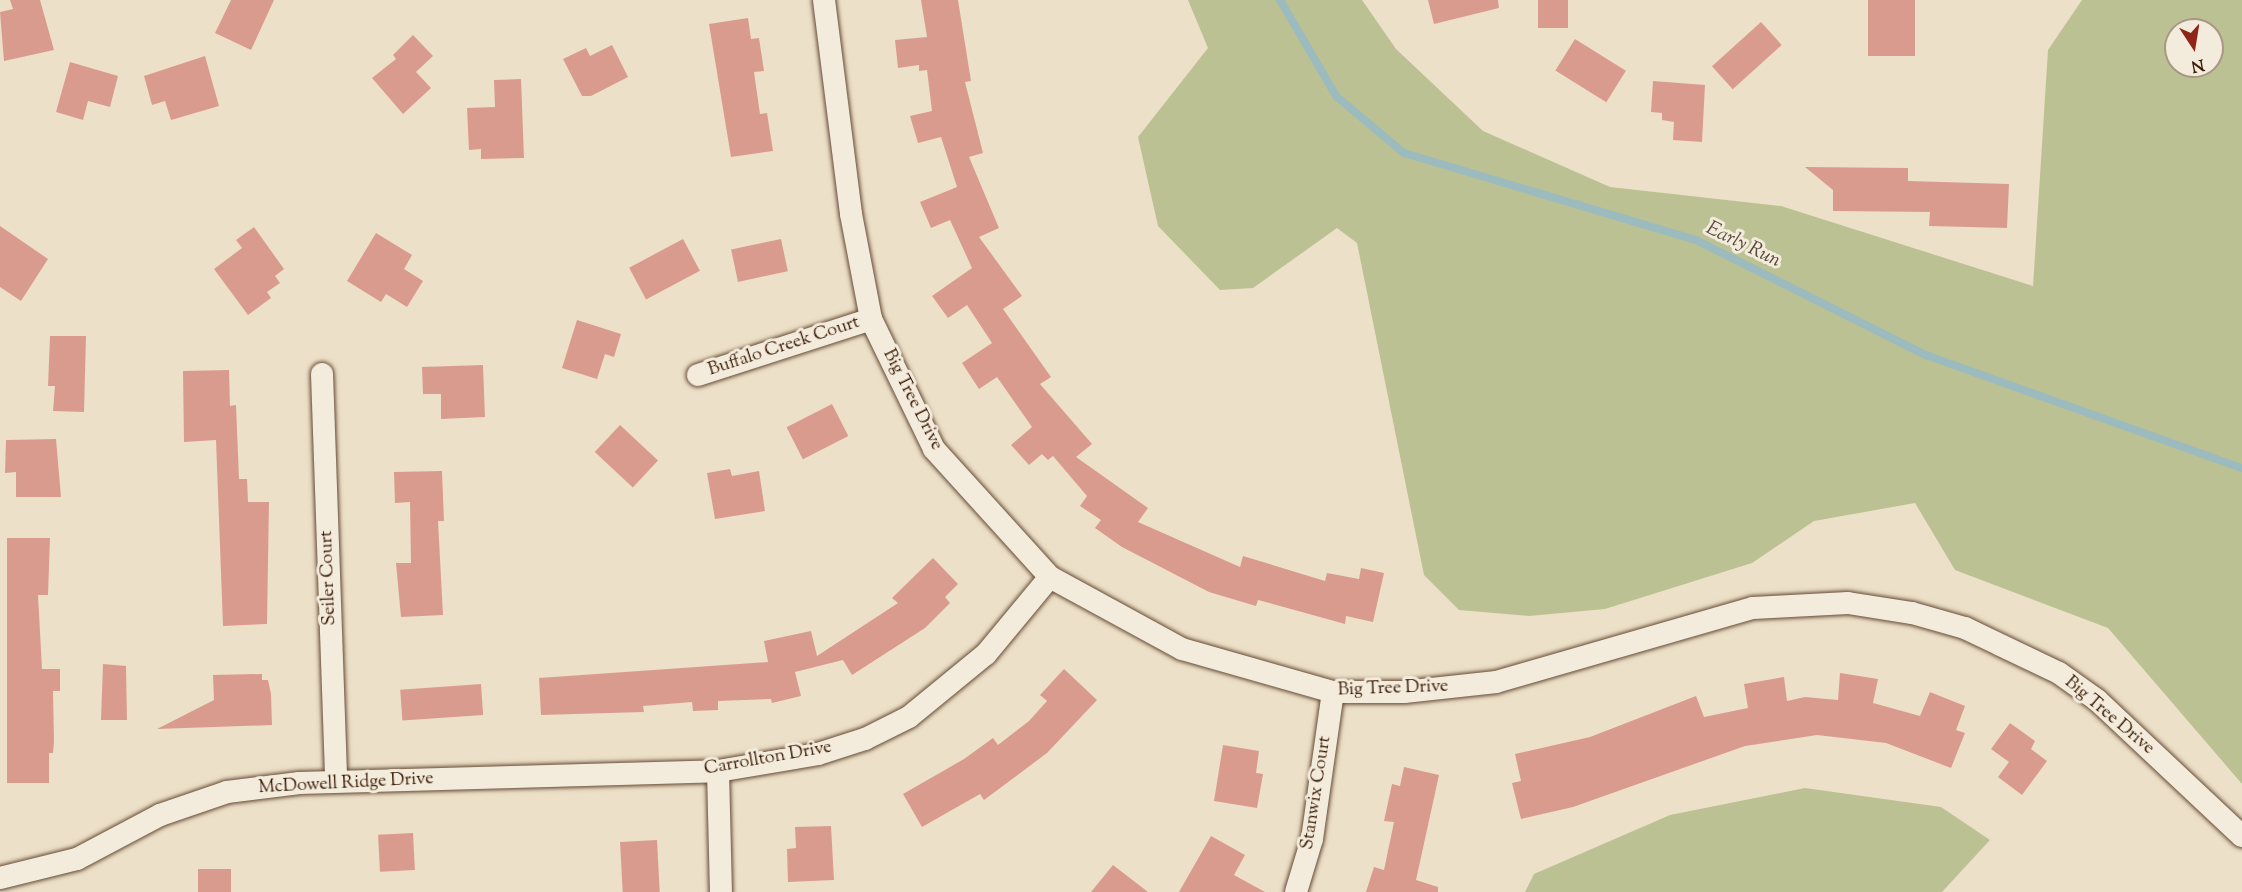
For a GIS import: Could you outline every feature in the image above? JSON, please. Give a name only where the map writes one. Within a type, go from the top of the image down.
[{"type":"street","name":"Big Tree Drive","points":[[824,0],[850,214],[871,319],[934,449],[1050,577],[1182,649],[1333,692],[1404,692],[1496,682],[1753,608],[1848,603],[1912,613],[1965,628],[2059,673],[2097,700],[2242,836]]},
{"type":"street","name":"Buffalo Creek Court","points":[[698,375],[871,319]]},
{"type":"street","name":"Seiler Court","points":[[322,374],[336,782]]},
{"type":"street","name":"Carrollton Drive","points":[[529,777],[718,771],[818,754],[865,739],[909,717],[986,654],[1050,577]]},
{"type":"street","name":"Stanwix Court","points":[[1296,892],[1312,839],[1333,692]]},
{"type":"street","points":[[718,771],[721,892]]},
{"type":"street","name":"McDowell Ridge Drive","points":[[0,878],[77,859],[160,815],[227,792],[336,782],[529,777]]},
{"type":"green space","points":[[1188,0],[1362,0],[1396,49],[1483,131],[1610,187],[1781,206],[2033,286],[2048,50],[2082,0],[2242,0],[2242,784],[2108,628],[1955,570],[1915,503],[1814,521],[1752,563],[1605,609],[1529,616],[1459,610],[1424,575],[1357,243],[1337,228],[1253,288],[1220,290],[1158,226],[1138,137],[1208,48]]},
{"type":"green space","points":[[1805,788],[1941,807],[1990,840],[1942,892],[1525,892],[1534,874],[1670,815]]},
{"type":"building","points":[[10,0],[40,0],[54,50],[4,61],[0,12],[13,9]]},
{"type":"building","points":[[231,0],[274,0],[251,50],[215,33]]},
{"type":"building","points":[[921,0],[958,0],[971,81],[965,82],[983,153],[969,157],[999,228],[979,237],[1022,296],[1003,309],[1051,377],[1040,384],[1092,444],[1076,457],[1148,508],[1138,522],[1240,567],[1243,556],[1325,581],[1327,573],[1359,579],[1361,568],[1384,573],[1373,622],[1346,616],[1345,624],[1258,600],[1256,606],[1209,592],[1122,547],[1095,528],[1101,520],[1080,506],[1087,496],[1053,456],[1048,460],[1042,454],[1029,465],[1011,445],[1032,427],[997,377],[979,389],[962,363],[992,343],[967,305],[948,318],[932,296],[972,268],[950,220],[931,228],[920,202],[957,187],[941,137],[918,143],[910,116],[932,111],[927,70],[919,71],[919,65],[898,68],[895,40],[927,37]]},
{"type":"building","points":[[1428,0],[1498,0],[1499,8],[1434,24]]},
{"type":"building","points":[[1538,0],[1568,0],[1568,28],[1538,28]]},
{"type":"building","points":[[1868,0],[1915,0],[1915,56],[1868,56]]},
{"type":"building","points":[[748,18],[751,39],[759,38],[764,71],[754,72],[760,114],[767,113],[773,151],[731,157],[709,24]]},
{"type":"building","points":[[1761,22],[1782,45],[1733,89],[1712,66]]},
{"type":"building","points":[[413,35],[433,56],[416,72],[431,88],[403,114],[372,78],[396,59],[393,55]]},
{"type":"building","points":[[1575,39],[1626,71],[1606,102],[1555,70]]},
{"type":"building","points":[[612,45],[628,77],[591,96],[582,96],[563,59],[586,48],[590,56]]},
{"type":"building","points":[[205,56],[219,106],[171,120],[165,101],[152,105],[144,76]]},
{"type":"building","points":[[70,62],[118,76],[110,107],[88,101],[83,120],[56,112]]},
{"type":"building","points":[[521,79],[524,158],[481,159],[481,149],[469,150],[467,108],[495,107],[494,80]]},
{"type":"building","points":[[1653,81],[1705,85],[1702,142],[1673,140],[1674,122],[1662,120],[1662,113],[1651,112]]},
{"type":"building","points":[[1805,167],[1908,168],[1908,181],[2009,184],[2007,228],[1929,226],[1930,212],[1833,211],[1833,190]]},
{"type":"building","points":[[0,226],[48,259],[21,301],[0,287]]},
{"type":"building","points":[[254,227],[284,269],[275,276],[280,283],[267,292],[271,298],[248,315],[214,269],[242,248],[236,240]]},
{"type":"building","points":[[376,233],[412,255],[404,269],[423,281],[407,307],[386,294],[381,302],[347,281]]},
{"type":"building","points":[[683,239],[700,271],[646,299],[629,268]]},
{"type":"building","points":[[781,239],[788,271],[738,282],[731,250]]},
{"type":"building","points":[[577,320],[621,334],[614,357],[605,354],[597,379],[562,368]]},
{"type":"building","points":[[50,336],[86,336],[84,412],[53,411],[55,386],[48,386]]},
{"type":"building","points":[[483,365],[485,417],[441,419],[441,394],[423,394],[422,367]]},
{"type":"building","points":[[229,370],[230,406],[236,405],[239,479],[247,479],[248,502],[269,502],[267,624],[223,626],[216,440],[184,442],[183,371]]},
{"type":"building","points":[[832,404],[848,436],[803,459],[787,427]]},
{"type":"building","points":[[620,425],[658,460],[633,488],[595,452]]},
{"type":"building","points":[[56,439],[61,497],[16,497],[16,472],[5,473],[6,440]]},
{"type":"building","points":[[730,469],[732,476],[759,471],[765,511],[715,519],[707,473]]},
{"type":"building","points":[[442,471],[444,521],[438,521],[443,615],[401,617],[396,563],[411,563],[410,502],[395,503],[394,472]]},
{"type":"building","points":[[7,538],[50,538],[48,595],[38,595],[42,669],[60,669],[60,691],[53,691],[54,742],[53,753],[49,753],[49,783],[7,783]]},
{"type":"building","points":[[933,558],[958,584],[945,597],[950,603],[925,628],[852,675],[843,660],[795,672],[801,696],[772,703],[771,699],[718,701],[718,710],[693,711],[692,702],[643,706],[644,712],[541,715],[539,678],[768,662],[764,641],[811,631],[817,656],[898,603],[892,598]]},
{"type":"building","points":[[103,664],[126,666],[127,720],[101,720]]},
{"type":"building","points":[[1064,669],[1097,700],[1047,753],[984,800],[980,794],[922,827],[903,794],[964,759],[993,738],[998,745],[1029,721],[1047,701],[1040,695]]},
{"type":"building","points":[[1840,673],[1878,679],[1873,703],[1920,716],[1930,692],[1965,706],[1956,730],[1965,733],[1951,768],[1886,743],[1817,735],[1745,746],[1573,807],[1521,819],[1512,783],[1521,781],[1515,754],[1590,737],[1696,696],[1704,717],[1748,708],[1744,684],[1784,677],[1787,701],[1805,697],[1838,700]]},
{"type":"building","points":[[262,674],[262,680],[268,680],[271,694],[272,725],[157,729],[214,700],[213,675]]},
{"type":"building","points":[[481,684],[483,715],[402,721],[400,690]]},
{"type":"building","points":[[2010,723],[2035,741],[2031,749],[2047,761],[2022,795],[1998,777],[2009,762],[1991,749]]},
{"type":"building","points":[[1223,745],[1259,751],[1256,773],[1263,774],[1257,808],[1214,801]]},
{"type":"building","points":[[1404,767],[1439,775],[1416,880],[1438,887],[1438,892],[1366,892],[1374,867],[1384,870],[1394,822],[1384,821],[1392,784],[1400,786]]},
{"type":"building","points":[[831,826],[834,880],[788,882],[787,849],[796,848],[795,827]]},
{"type":"building","points":[[413,833],[415,870],[380,872],[378,835]]},
{"type":"building","points":[[1211,836],[1245,855],[1234,875],[1265,892],[1179,892]]},
{"type":"building","points":[[657,840],[660,892],[623,892],[620,842]]},
{"type":"building","points":[[1113,865],[1148,892],[1091,892]]},
{"type":"building","points":[[198,869],[231,869],[231,892],[198,892]]},
{"type":"waterway","name":"Early Run","points":[[1280,0],[1336,96],[1404,153],[1696,240],[1926,355],[2242,468]]}]
